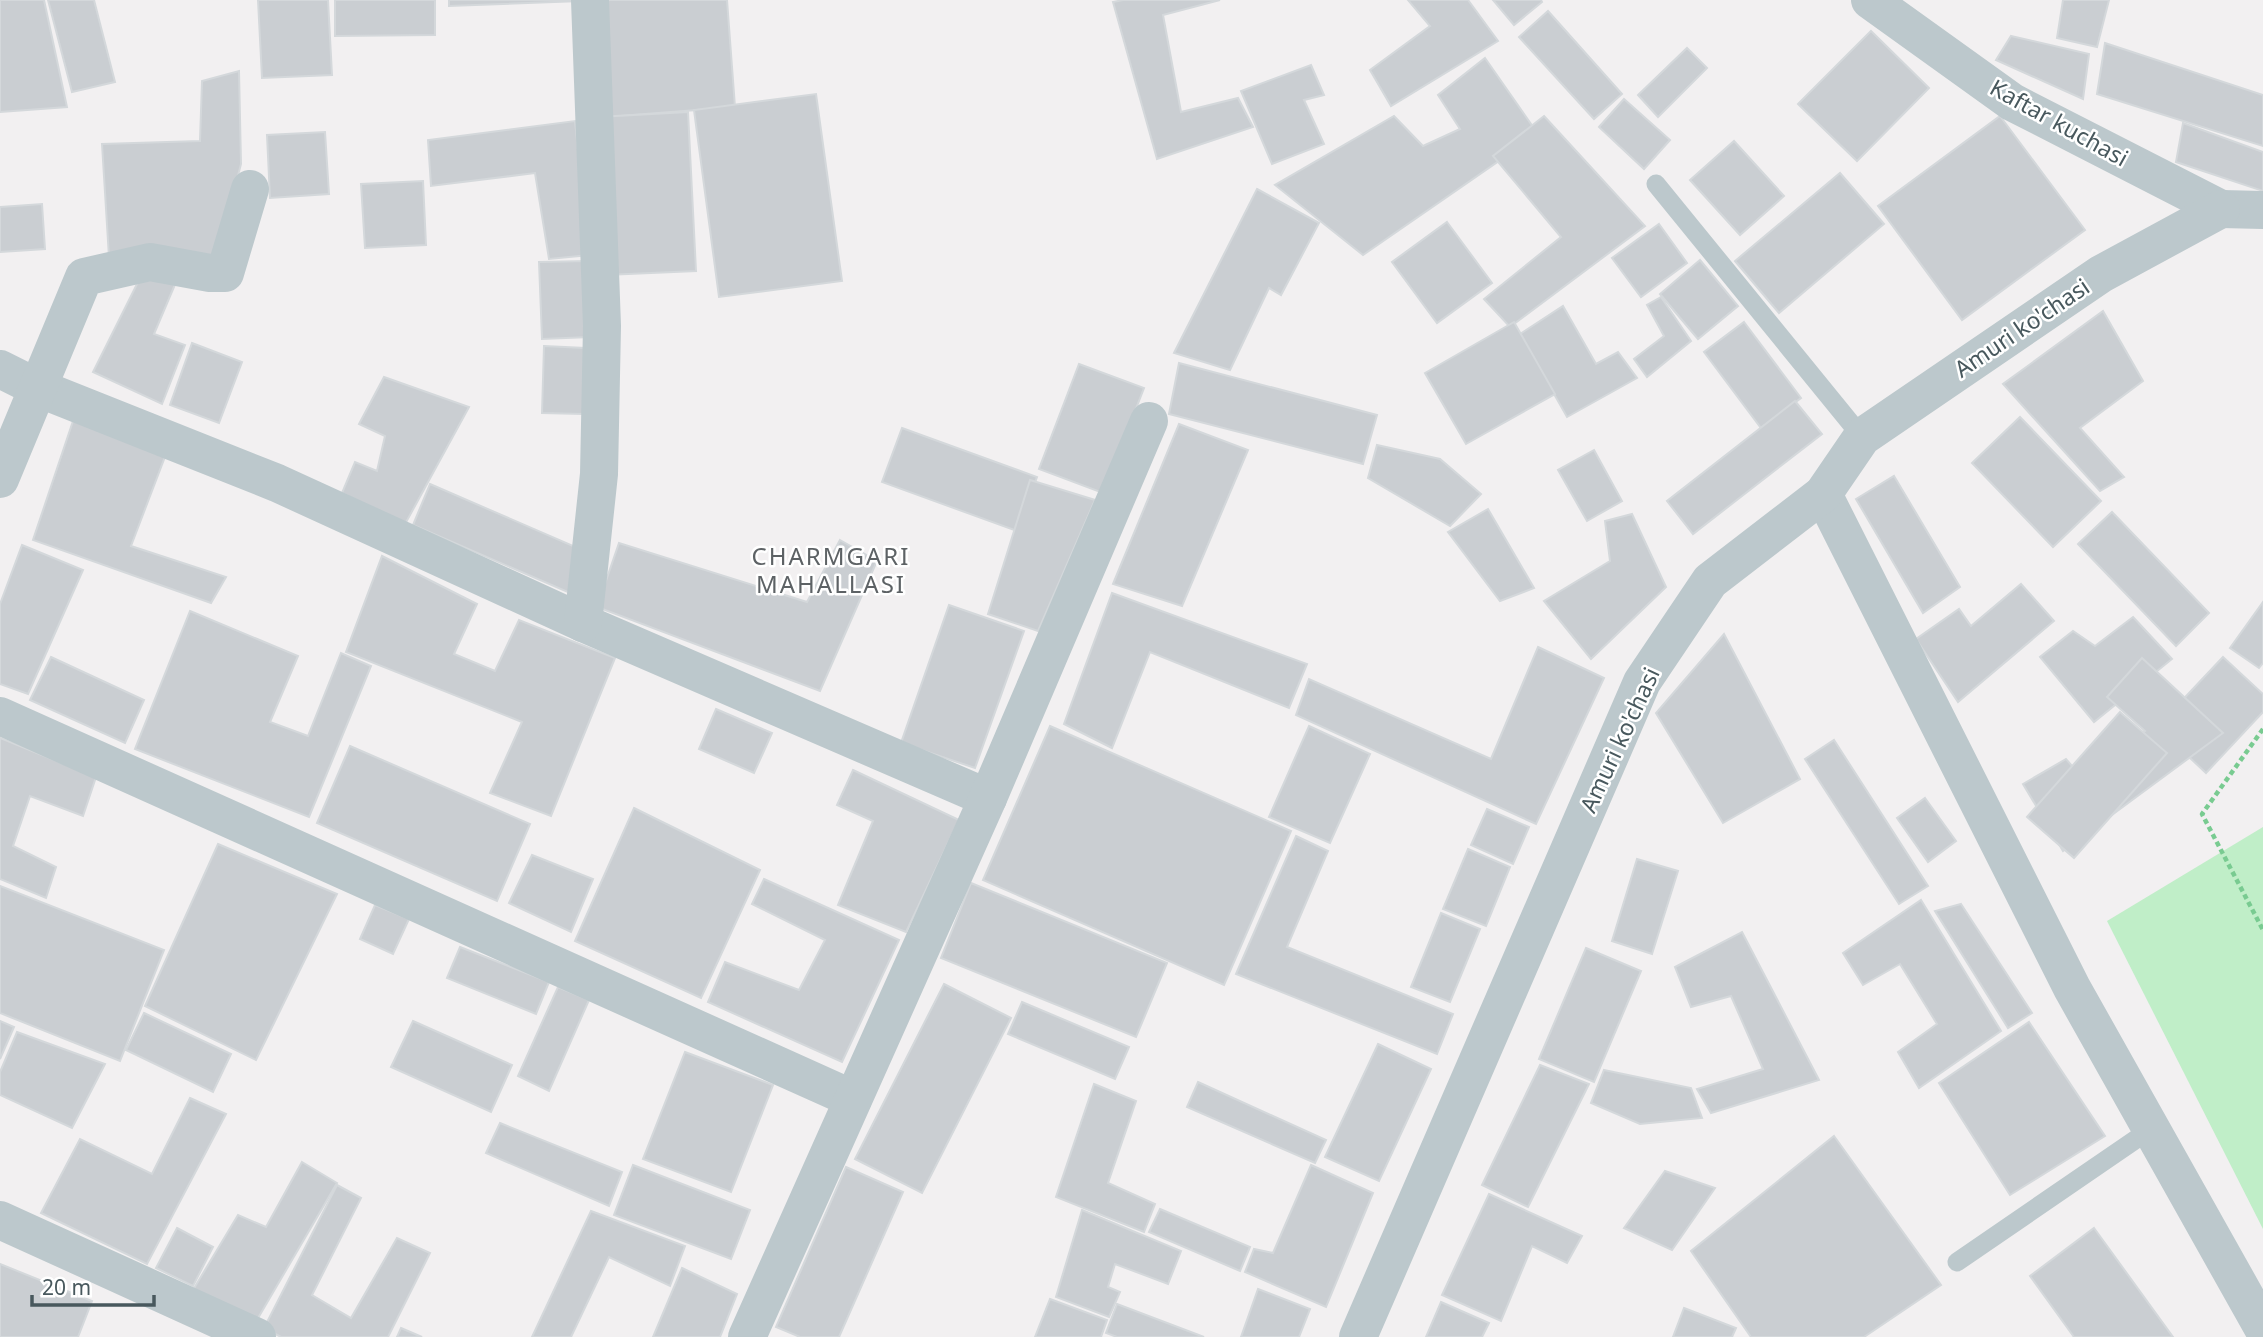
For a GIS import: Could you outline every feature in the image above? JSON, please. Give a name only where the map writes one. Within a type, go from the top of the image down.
[{"type":"street","points":[[583,623],[599,474],[602,326],[590,0]]},
{"type":"street","name":"Kaftar kuchasi","points":[[1870,0],[2012,102],[2221,209],[2263,210]]},
{"type":"street","points":[[0,479],[84,277],[150,262],[210,273],[225,273],[250,189]]},
{"type":"street","name":"Amuri ko'chasi","points":[[1358,1337],[1643,682],[1710,582],[1823,494],[1862,437],[2101,274],[2221,209]]},
{"type":"street","points":[[0,369],[38,388],[276,484],[583,623],[988,798]]},
{"type":"street","points":[[747,1337],[988,798],[1149,421]]},
{"type":"street","points":[[1823,494],[2072,988],[2263,1328]]},
{"type":"street","points":[[0,716],[853,1099]]},
{"type":"street","points":[[0,1220],[257,1337]]},
{"type":"lane","points":[[1656,184],[1862,437]]},
{"type":"lane","points":[[1957,1262],[2151,1129]]},
{"type":"path","points":[[2263,729],[2202,814],[2263,930]]},
{"type":"green space","points":[[2263,827],[2263,1229],[2107,921]]},
{"type":"building","points":[[0,0],[44,0],[67,107],[0,112]]},
{"type":"building","points":[[48,0],[94,0],[115,82],[72,92]]},
{"type":"building","points":[[258,0],[328,0],[332,75],[262,78]]},
{"type":"building","points":[[335,0],[435,0],[435,35],[335,36]]},
{"type":"building","points":[[449,0],[580,0],[580,1],[449,6]]},
{"type":"building","points":[[598,0],[727,0],[735,107],[607,117]]},
{"type":"building","points":[[1220,0],[1163,15],[1181,112],[1238,98],[1253,127],[1157,159],[1113,2]]},
{"type":"building","points":[[1408,0],[1468,0],[1498,41],[1391,106],[1370,70],[1430,26]]},
{"type":"building","points":[[1493,0],[1541,0],[1542,2],[1514,25]]},
{"type":"building","points":[[2063,0],[2109,0],[2097,47],[2057,38]]},
{"type":"building","points":[[1548,11],[1622,94],[1594,119],[1519,37]]},
{"type":"building","points":[[1871,31],[1929,88],[1857,161],[1798,104]]},
{"type":"building","points":[[2011,36],[2089,54],[2083,99],[1996,60]]},
{"type":"building","points":[[2105,43],[2263,95],[2263,146],[2097,94]]},
{"type":"building","points":[[1687,48],[1707,68],[1658,117],[1638,95]]},
{"type":"building","points":[[1485,58],[1538,134],[1363,255],[1275,185],[1394,116],[1423,146],[1460,129],[1438,95]]},
{"type":"building","points":[[1311,65],[1324,95],[1304,100],[1324,144],[1272,164],[1241,91]]},
{"type":"building","points":[[239,71],[241,164],[216,261],[109,257],[102,144],[200,141],[202,81]]},
{"type":"building","points":[[816,94],[842,281],[719,297],[694,110]]},
{"type":"building","points":[[1624,99],[1670,140],[1644,169],[1599,127]]},
{"type":"building","points":[[688,112],[696,271],[606,275],[598,117]]},
{"type":"building","points":[[1544,116],[1645,226],[1510,327],[1484,299],[1561,237],[1493,156]]},
{"type":"building","points":[[2000,116],[2085,230],[1962,320],[1878,206]]},
{"type":"building","points":[[575,121],[589,255],[549,259],[535,173],[431,186],[428,140]]},
{"type":"building","points":[[2183,123],[2263,152],[2263,191],[2176,162]]},
{"type":"building","points":[[325,132],[329,194],[270,198],[267,135]]},
{"type":"building","points":[[1734,141],[1784,196],[1740,235],[1690,180]]},
{"type":"building","points":[[1840,173],[1884,224],[1779,313],[1735,261]]},
{"type":"building","points":[[423,181],[426,245],[365,248],[361,184]]},
{"type":"building","points":[[1257,189],[1319,223],[1281,295],[1269,288],[1230,370],[1174,353]]},
{"type":"building","points":[[42,204],[45,249],[0,252],[0,207]]},
{"type":"building","points":[[1447,222],[1492,283],[1437,323],[1392,262]]},
{"type":"building","points":[[1659,224],[1687,263],[1641,297],[1612,258]]},
{"type":"building","points":[[1700,260],[1738,306],[1698,339],[1660,294]]},
{"type":"building","points":[[588,261],[590,337],[542,339],[539,262]]},
{"type":"building","points":[[147,264],[179,275],[154,334],[185,345],[162,404],[93,372]]},
{"type":"building","points":[[1661,297],[1691,341],[1647,377],[1634,359],[1664,336],[1647,305]]},
{"type":"building","points":[[1563,306],[1596,364],[1618,352],[1637,378],[1567,417],[1520,334]]},
{"type":"building","points":[[2103,311],[2143,381],[2080,428],[2124,477],[2100,491],[2003,384]]},
{"type":"building","points":[[1514,322],[1555,394],[1466,444],[1425,373]]},
{"type":"building","points":[[1744,322],[1801,398],[1761,428],[1704,352]]},
{"type":"building","points":[[192,343],[242,362],[219,423],[170,405]]},
{"type":"building","points":[[544,346],[585,348],[583,414],[542,413]]},
{"type":"building","points":[[1179,363],[1377,415],[1363,464],[1169,414]]},
{"type":"building","points":[[1079,364],[1144,388],[1103,493],[1039,469]]},
{"type":"building","points":[[384,377],[469,407],[404,526],[342,493],[355,462],[377,471],[385,436],[359,424]]},
{"type":"building","points":[[1795,401],[1822,434],[1693,534],[1667,501]]},
{"type":"building","points":[[2020,417],[2101,501],[2053,547],[1972,463]]},
{"type":"building","points":[[73,421],[166,454],[131,546],[226,577],[211,603],[33,540]]},
{"type":"building","points":[[1179,424],[1248,450],[1182,606],[1113,584]]},
{"type":"building","points":[[902,428],[1037,477],[1017,531],[882,482]]},
{"type":"building","points":[[1377,445],[1440,459],[1481,494],[1450,526],[1368,478]]},
{"type":"building","points":[[1594,450],[1622,501],[1587,521],[1558,470]]},
{"type":"building","points":[[1894,476],[1960,587],[1923,613],[1856,499]]},
{"type":"building","points":[[1030,480],[1095,500],[1038,631],[988,614]]},
{"type":"building","points":[[430,484],[587,552],[570,593],[413,525]]},
{"type":"building","points":[[1488,509],[1534,588],[1500,601],[1448,532]]},
{"type":"building","points":[[2112,512],[2209,613],[2176,646],[2078,544]]},
{"type":"building","points":[[1632,514],[1666,587],[1591,659],[1544,601],[1610,561],[1605,521]]},
{"type":"building","points":[[840,540],[877,561],[820,691],[597,607],[619,543],[807,602]]},
{"type":"building","points":[[22,545],[83,570],[28,694],[0,684],[0,604]]},
{"type":"building","points":[[382,556],[477,604],[454,654],[495,671],[519,620],[615,658],[551,816],[490,793],[522,722],[346,652]]},
{"type":"building","points":[[2021,584],[2054,621],[1958,702],[1916,639],[1959,609],[1971,626]]},
{"type":"building","points":[[1112,593],[1307,664],[1289,708],[1150,652],[1112,748],[1064,724]]},
{"type":"building","points":[[2263,602],[2263,663],[2259,668],[2230,648]]},
{"type":"building","points":[[949,605],[1024,631],[975,768],[901,743]]},
{"type":"building","points":[[190,611],[298,656],[270,722],[308,736],[341,653],[371,666],[309,817],[135,749]]},
{"type":"building","points":[[2133,617],[2172,659],[2094,722],[2040,657],[2073,631],[2095,646]]},
{"type":"building","points":[[1724,634],[1800,779],[1723,823],[1656,713]]},
{"type":"building","points":[[1538,647],[1604,678],[1536,824],[1296,715],[1309,679],[1491,759]]},
{"type":"building","points":[[51,657],[144,700],[125,743],[30,700]]},
{"type":"building","points":[[2223,657],[2263,694],[2263,712],[2206,773],[2157,727]]},
{"type":"building","points":[[2142,658],[2223,733],[2063,851],[2023,784],[2066,759],[2086,782],[2145,731],[2107,697]]},
{"type":"building","points":[[716,709],[772,733],[754,773],[699,749]]},
{"type":"building","points":[[2120,712],[2167,753],[2074,858],[2027,817]]},
{"type":"building","points":[[1050,726],[1291,831],[1224,985],[983,880]]},
{"type":"building","points":[[1309,726],[1370,754],[1330,843],[1269,817]]},
{"type":"building","points":[[0,738],[96,777],[83,816],[30,796],[13,846],[56,867],[46,898],[0,879]]},
{"type":"building","points":[[1834,740],[1928,886],[1899,904],[1805,759]]},
{"type":"building","points":[[350,746],[530,824],[497,901],[317,823]]},
{"type":"building","points":[[853,770],[959,820],[906,932],[838,905],[873,821],[837,805]]},
{"type":"building","points":[[1925,798],[1956,841],[1928,862],[1897,818]]},
{"type":"building","points":[[634,808],[760,870],[701,998],[575,941]]},
{"type":"building","points":[[1487,809],[1529,827],[1513,864],[1471,845]]},
{"type":"building","points":[[1296,836],[1328,851],[1287,947],[1453,1014],[1437,1054],[1236,974]]},
{"type":"building","points":[[218,844],[337,894],[256,1060],[145,1006]]},
{"type":"building","points":[[1468,849],[1510,867],[1486,926],[1443,909]]},
{"type":"building","points":[[532,855],[593,879],[571,932],[509,903]]},
{"type":"building","points":[[1637,859],[1678,871],[1652,954],[1612,941]]},
{"type":"building","points":[[764,879],[899,940],[842,1062],[708,1002],[725,962],[799,990],[825,940],[752,904]]},
{"type":"building","points":[[971,883],[1167,963],[1136,1037],[941,958]]},
{"type":"building","points":[[0,886],[164,950],[120,1061],[0,1013]]},
{"type":"building","points":[[1921,900],[2001,1031],[1919,1088],[1898,1052],[1937,1024],[1900,964],[1863,985],[1843,953]]},
{"type":"building","points":[[1961,904],[2032,1013],[2008,1028],[1935,911]]},
{"type":"building","points":[[375,905],[409,919],[393,954],[360,939]]},
{"type":"building","points":[[1441,913],[1480,929],[1450,1002],[1411,987]]},
{"type":"building","points":[[1742,932],[1819,1080],[1711,1113],[1697,1089],[1763,1069],[1731,996],[1691,1007],[1675,967]]},
{"type":"building","points":[[460,947],[549,982],[536,1014],[447,978]]},
{"type":"building","points":[[1586,948],[1641,971],[1594,1082],[1539,1059]]},
{"type":"building","points":[[944,984],[1011,1018],[922,1193],[855,1159]]},
{"type":"building","points":[[558,987],[589,1000],[549,1091],[518,1076]]},
{"type":"building","points":[[1022,1002],[1129,1047],[1115,1079],[1008,1034]]},
{"type":"building","points":[[144,1013],[231,1054],[213,1092],[126,1050]]},
{"type":"building","points":[[0,1021],[14,1027],[0,1059]]},
{"type":"building","points":[[413,1021],[512,1065],[491,1112],[391,1067]]},
{"type":"building","points":[[2029,1022],[2105,1136],[2010,1195],[1939,1083]]},
{"type":"building","points":[[17,1032],[105,1064],[72,1128],[0,1095],[0,1072]]},
{"type":"building","points":[[1378,1044],[1431,1069],[1379,1181],[1325,1157]]},
{"type":"building","points":[[685,1052],[773,1085],[731,1192],[643,1159]]},
{"type":"building","points":[[1540,1065],[1589,1084],[1528,1207],[1482,1185]]},
{"type":"building","points":[[1604,1070],[1691,1088],[1702,1118],[1640,1124],[1591,1103]]},
{"type":"building","points":[[1198,1082],[1326,1140],[1315,1163],[1187,1107]]},
{"type":"building","points":[[1094,1084],[1136,1101],[1108,1183],[1155,1204],[1144,1232],[1056,1197]]},
{"type":"building","points":[[190,1098],[226,1114],[147,1264],[41,1213],[80,1139],[152,1174]]},
{"type":"building","points":[[500,1123],[622,1172],[609,1206],[486,1153]]},
{"type":"building","points":[[1834,1136],[1941,1285],[1864,1337],[1751,1337],[1691,1251]]},
{"type":"building","points":[[302,1162],[337,1183],[254,1325],[190,1295],[238,1215],[266,1227]]},
{"type":"building","points":[[633,1165],[750,1210],[731,1259],[614,1215]]},
{"type":"building","points":[[1311,1165],[1373,1193],[1326,1307],[1245,1272],[1254,1249],[1273,1253]]},
{"type":"building","points":[[846,1167],[903,1192],[839,1337],[800,1337],[776,1327]]},
{"type":"building","points":[[1665,1171],[1715,1188],[1672,1250],[1624,1228]]},
{"type":"building","points":[[337,1185],[361,1198],[312,1295],[351,1318],[397,1238],[430,1253],[388,1337],[281,1337],[264,1328]]},
{"type":"building","points":[[1489,1194],[1582,1236],[1567,1263],[1532,1246],[1501,1321],[1442,1295]]},
{"type":"building","points":[[1160,1209],[1250,1247],[1240,1271],[1149,1232]]},
{"type":"building","points":[[1082,1210],[1181,1251],[1168,1284],[1115,1264],[1108,1287],[1120,1292],[1109,1317],[1056,1297]]},
{"type":"building","points":[[591,1211],[685,1246],[670,1286],[609,1257],[571,1337],[532,1337]]},
{"type":"building","points":[[177,1228],[213,1247],[193,1286],[156,1268]]},
{"type":"building","points":[[2094,1228],[2173,1337],[2074,1337],[2030,1276]]},
{"type":"building","points":[[0,1264],[92,1301],[78,1337],[0,1337]]},
{"type":"building","points":[[682,1268],[737,1294],[720,1337],[653,1337]]},
{"type":"building","points":[[1258,1289],[1310,1309],[1299,1337],[1241,1337]]},
{"type":"building","points":[[1050,1299],[1107,1320],[1101,1337],[1035,1337]]},
{"type":"building","points":[[1441,1302],[1489,1323],[1482,1337],[1426,1337]]},
{"type":"building","points":[[1117,1304],[1204,1337],[1117,1337],[1106,1333]]},
{"type":"building","points":[[1684,1308],[1736,1328],[1732,1337],[1673,1337]]},
{"type":"building","points":[[401,1328],[422,1337],[397,1337]]},
{"type":"district","name":"CHARMGARI MAHALLASI","points":[[831,571]]}]
